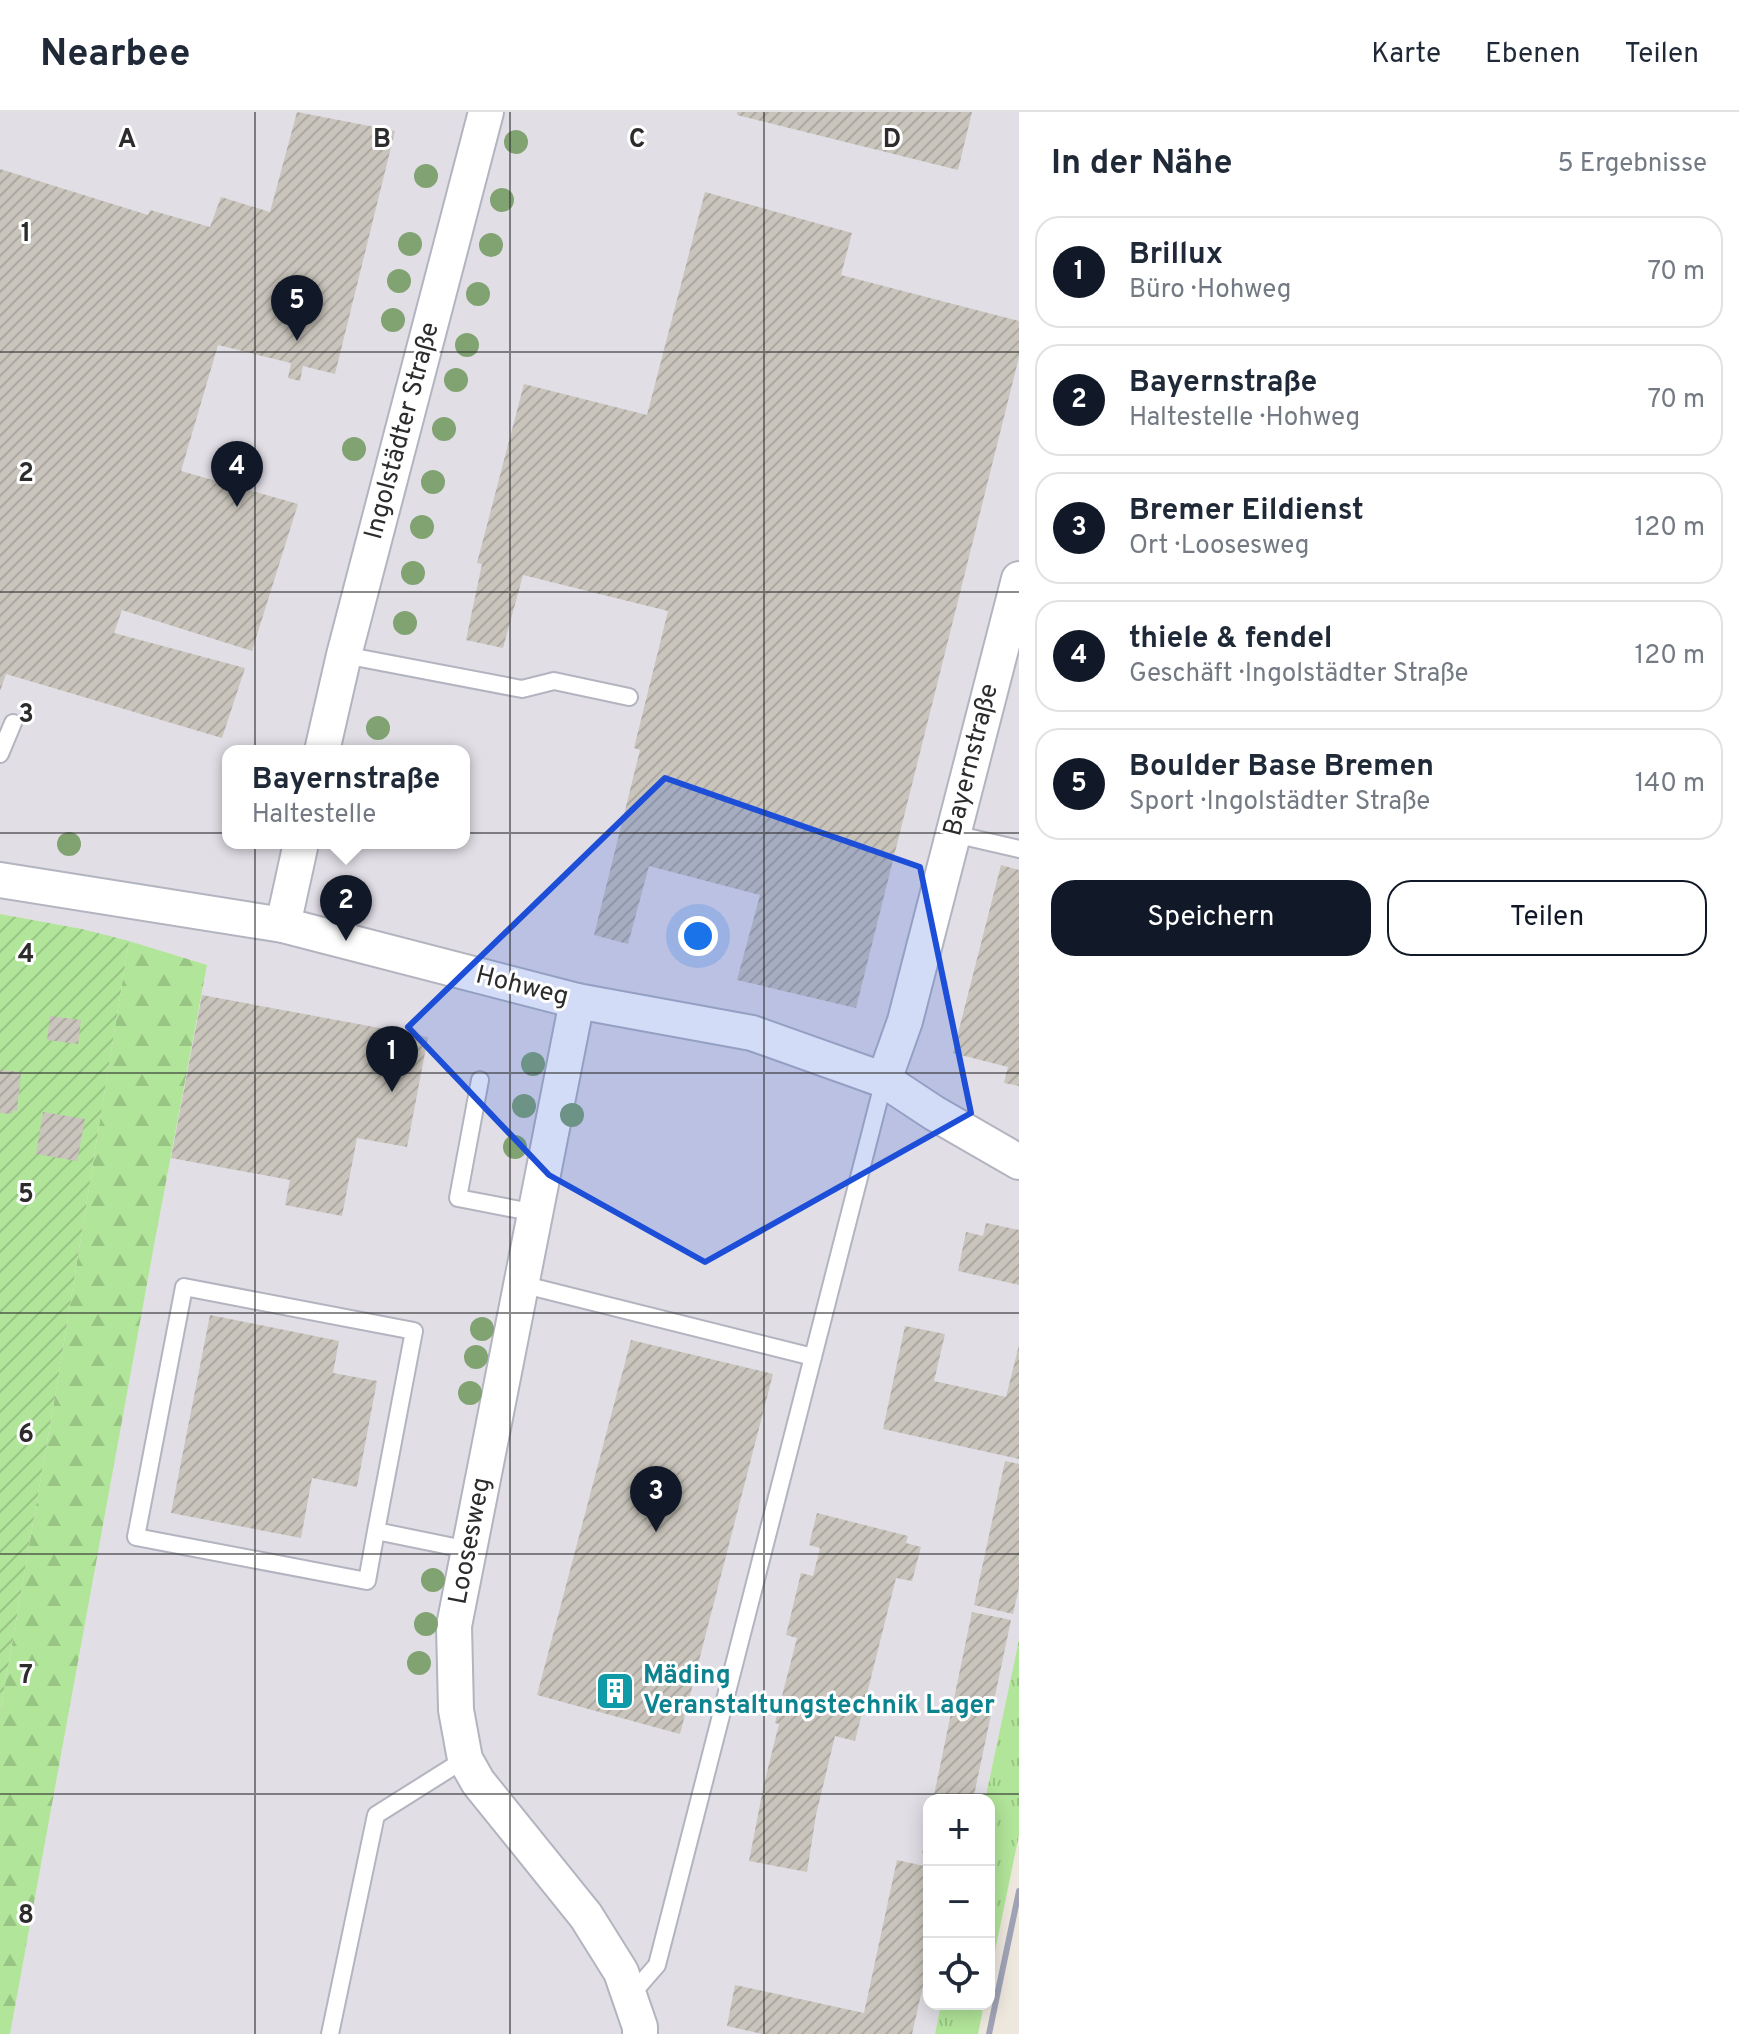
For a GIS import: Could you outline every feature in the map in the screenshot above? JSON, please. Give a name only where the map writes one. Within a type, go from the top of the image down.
[{"type":"street","name":"Ingolstädter Straße","points":[[323,745],[344,655],[486,112]]},
{"type":"street","name":"Bayernstraße","points":[[884,1080],[905,1021],[1019,579]]},
{"type":"street","points":[[283,925],[300,849]]},
{"type":"street","name":"Hohweg","points":[[0,880],[283,925],[577,1001],[752,1033],[884,1080],[1019,1162]]},
{"type":"street","name":"Loosesweg","points":[[577,1001],[454,1626],[456,1710],[465,1759],[478,1782],[586,1916],[621,1972],[640,2034]]},
{"type":"lane","points":[[344,655],[522,689],[554,681],[629,697]]},
{"type":"lane","points":[[0,754],[13,723]]},
{"type":"lane","points":[[954,834],[1019,849]]},
{"type":"lane","points":[[480,1080],[458,1198],[536,1213]]},
{"type":"lane","points":[[630,1996],[657,1965],[884,1080]]},
{"type":"lane","points":[[521,1284],[813,1357]]},
{"type":"lane","points":[[184,1287],[414,1331],[376,1531],[367,1581],[136,1537],[184,1287]]},
{"type":"lane","points":[[376,1531],[469,1550]]},
{"type":"lane","points":[[330,2034],[376,1815],[465,1759]]},
{"type":"highlighted area","points":[[665,778],[920,867],[971,1113],[705,1262],[549,1175],[408,1027]]},
{"type":"shaded area","points":[[0,112],[1019,112],[1019,1640],[986,1794],[923,1794],[923,2010],[940,2010],[935,2034],[10,2034],[207,965],[82,929],[0,914]]},
{"type":"green space","points":[[0,914],[129,941],[0,1713]]},
{"type":"green space","points":[[129,941],[207,965],[10,2034],[0,2034],[0,1713]]},
{"type":"green space","points":[[1019,1640],[1019,1835],[995,1951],[995,1794],[986,1794]]},
{"type":"green space","points":[[940,2010],[983,2010],[978,2034],[935,2034]]},
{"type":"building","points":[[297,112],[395,131],[335,374],[303,366],[300,381],[288,378],[291,363],[218,345],[181,471],[298,504],[252,651],[122,610],[114,633],[245,668],[222,738],[6,674],[0,691],[0,169],[148,215],[150,210],[210,227],[221,197],[270,212]]},
{"type":"building","points":[[737,112],[972,112],[958,170],[737,115]]},
{"type":"building","points":[[705,192],[852,233],[841,275],[1019,321],[1019,357],[856,1008],[737,980],[760,895],[649,866],[628,944],[594,935],[640,750],[634,748],[668,611],[523,575],[503,648],[466,640],[482,564],[477,563],[524,384],[647,415]]},
{"type":"building","points":[[1001,865],[1019,870],[1019,1086],[1004,1083],[1008,1067],[953,1053]]},
{"type":"building","points":[[202,995],[428,1037],[407,1147],[357,1138],[342,1216],[285,1205],[290,1180],[171,1158]]},
{"type":"building","points":[[50,1016],[81,1020],[78,1044],[47,1040]]},
{"type":"building","points":[[0,1070],[21,1072],[17,1111],[13,1110],[12,1114],[0,1113]]},
{"type":"building","points":[[43,1112],[85,1119],[77,1161],[36,1154]]},
{"type":"building","points":[[986,1223],[1019,1230],[1019,1285],[958,1271],[966,1232],[983,1236]]},
{"type":"building","points":[[210,1315],[339,1341],[333,1373],[377,1381],[357,1487],[312,1478],[301,1538],[171,1513]]},
{"type":"building","points":[[905,1326],[945,1334],[934,1381],[1006,1397],[1019,1345],[1019,1459],[883,1429]]},
{"type":"building","points":[[631,1340],[773,1374],[680,1734],[537,1695]]},
{"type":"building","points":[[1005,1461],[1019,1464],[1019,1587],[1013,1614],[974,1605]]},
{"type":"building","points":[[817,1513],[908,1536],[906,1543],[921,1547],[912,1581],[896,1578],[855,1741],[835,1736],[816,1815],[807,1872],[749,1861],[779,1724],[775,1723],[797,1638],[786,1635],[801,1573],[813,1576],[820,1548],[809,1545]]},
{"type":"building","points":[[972,1612],[1011,1620],[974,1794],[934,1794]]},
{"type":"building","points":[[897,1860],[923,1866],[923,1985],[912,2034],[762,2034],[727,2026],[735,1985],[864,2013]]},
{"type":"railway","points":[[989,2034],[1019,1891]]},
{"type":"place","name":"Boulder Base Bremen","points":[[297,341]]},
{"type":"place","name":"thiele & fendel","points":[[237,507]]},
{"type":"place","name":"Bayernstraße","points":[[346,941]]},
{"type":"place","name":"Brillux","points":[[392,1092]]},
{"type":"place","name":"Bremer Eildienst","points":[[656,1532]]},
{"type":"place","name":"Mäding Veranstaltungstechnik Lager","points":[[615,1691]]}]
